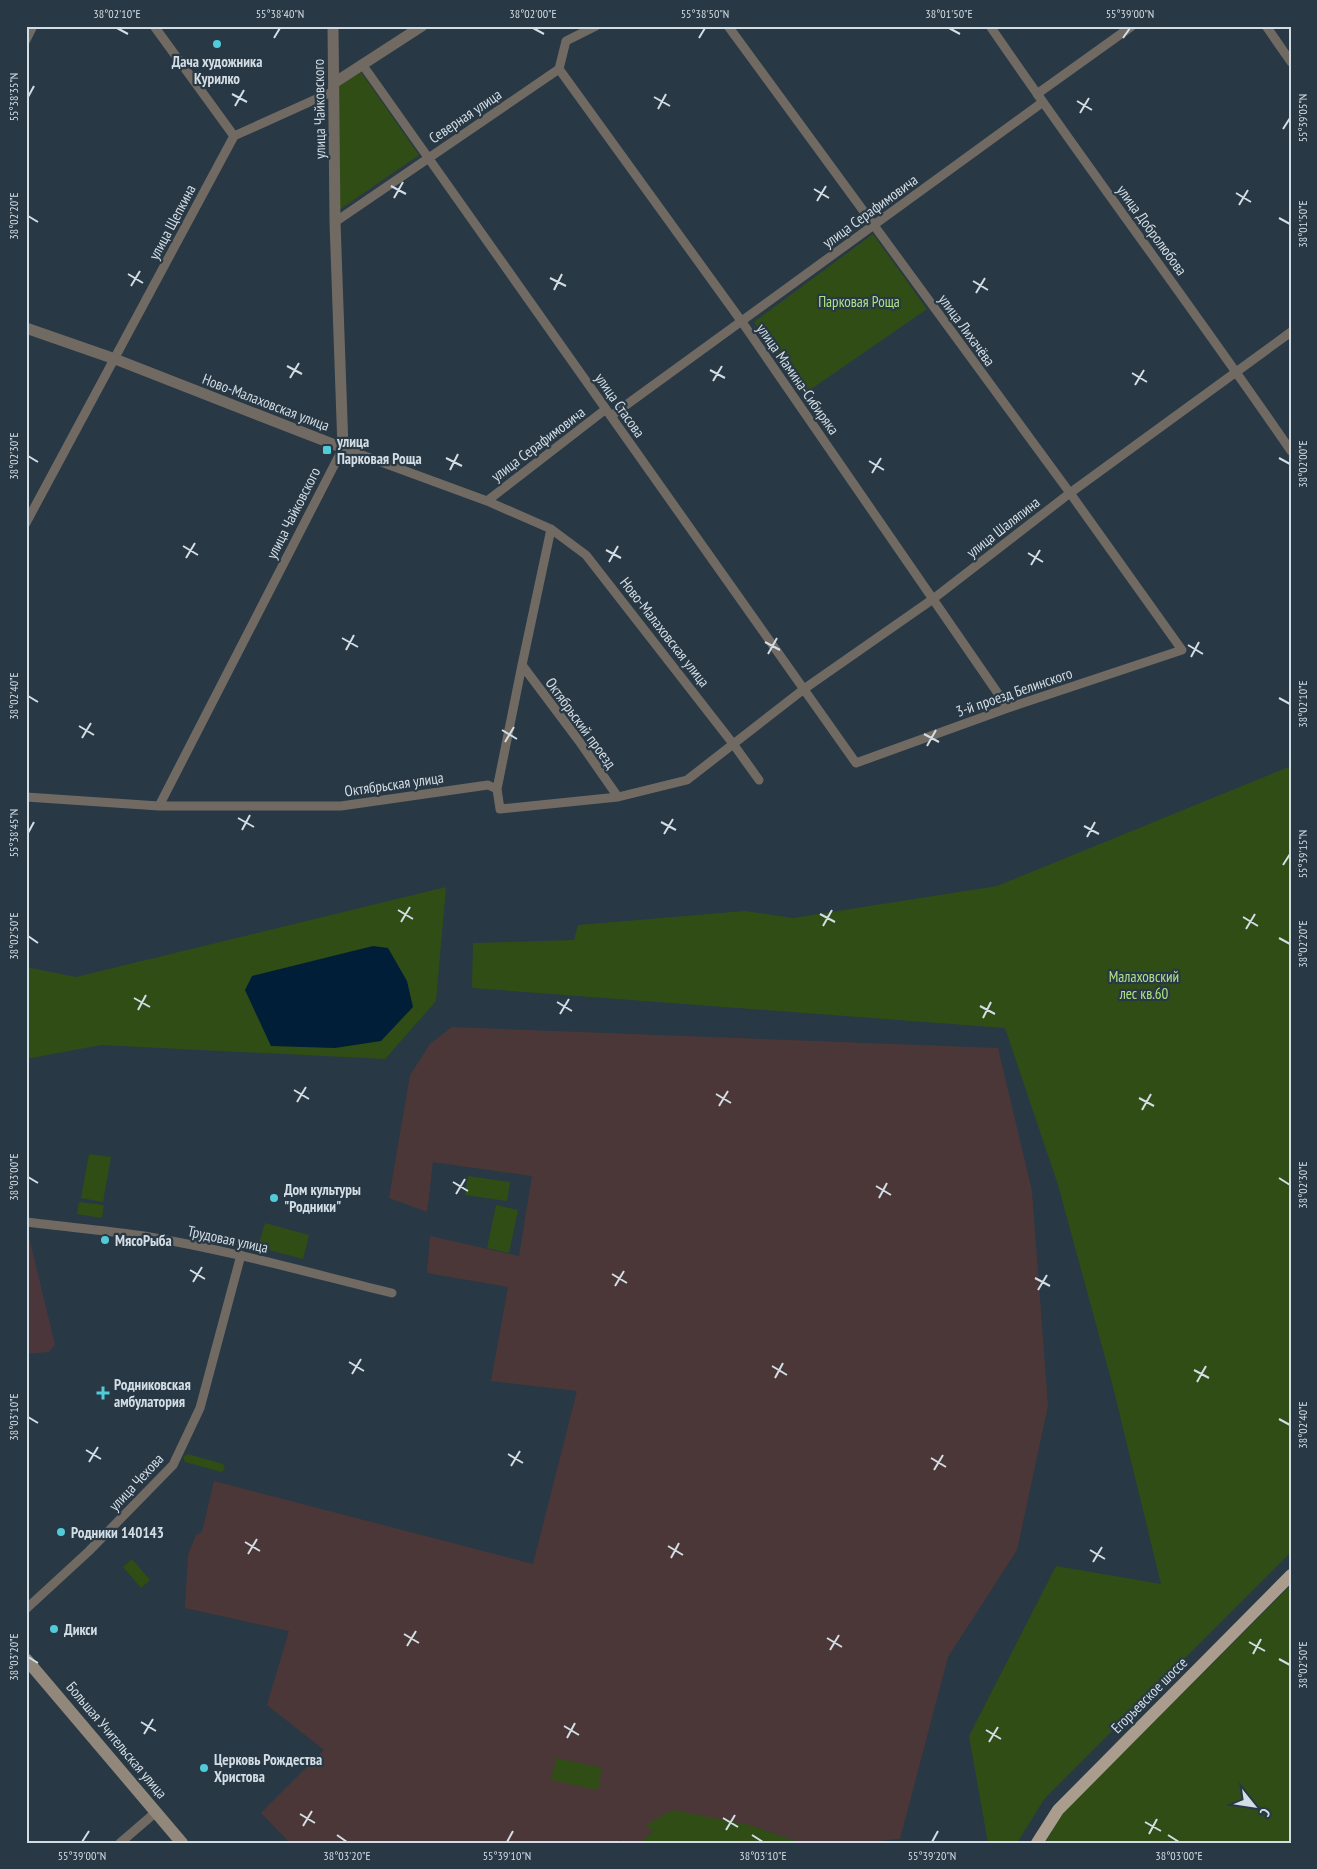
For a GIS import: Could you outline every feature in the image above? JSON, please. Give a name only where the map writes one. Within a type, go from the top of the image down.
[{"type":"main road","name":"Егорьевское шоссе","points":[[1037,1843],[1058,1810],[1291,1575]]},
{"type":"main road","name":"Большая Учительская улица","points":[[28,1666],[182,1843]]},
{"type":"street","points":[[26,40],[34,26]]},
{"type":"street","points":[[154,26],[234,136],[334,87],[362,64],[422,26]]},
{"type":"street","name":"улица Чайковского","points":[[159,806],[343,448],[335,222],[333,26]]},
{"type":"street","points":[[559,69],[566,41],[596,26]]},
{"type":"street","name":"улица Лихачёва","points":[[728,26],[1070,493],[1182,650]]},
{"type":"street","name":"улица Добролюбова","points":[[990,26],[1291,451]]},
{"type":"street","points":[[1037,94],[1132,26]]},
{"type":"street","points":[[1266,26],[1291,62]]},
{"type":"street","name":"улица Стасова","points":[[362,64],[856,763]]},
{"type":"street","name":"Северная улица","points":[[335,222],[559,69]]},
{"type":"street","name":"улица Мамина-Сибиряка","points":[[559,69],[742,322],[1008,708]]},
{"type":"street","name":"улица Серафимовича","points":[[487,501],[609,413],[742,322],[1042,102]]},
{"type":"street","name":"улица Щепкина","points":[[26,523],[234,136]]},
{"type":"street","name":"Ново-Малаховская улица","points":[[26,328],[115,358],[343,448],[487,501],[551,529],[586,555],[734,745],[759,780]]},
{"type":"street","name":"улица Шаляпина","points":[[734,745],[745,734],[804,689],[932,599],[1070,493],[1291,332]]},
{"type":"street","points":[[551,529],[497,789],[500,808],[618,797],[687,780],[734,745]]},
{"type":"street","name":"3-й проезд Белинского","points":[[856,763],[1008,708],[1182,650]]},
{"type":"street","name":"Октябрьский проезд","points":[[522,665],[618,797]]},
{"type":"street","name":"Октябрьская улица","points":[[26,797],[159,806],[340,806],[488,785],[497,789]]},
{"type":"street","name":"Трудовая улица","points":[[26,1222],[143,1236],[241,1255],[392,1293]]},
{"type":"street","name":"улица Чехова","points":[[26,1609],[89,1551],[173,1465],[200,1408],[241,1255]]},
{"type":"street","points":[[120,1843],[156,1812]]},
{"type":"shaded area","points":[[452,1027],[998,1048],[1032,1191],[1048,1406],[1017,1550],[948,1657],[900,1839],[856,1843],[801,1843],[750,1825],[647,1824],[653,1831],[640,1843],[622,1843],[620,1840],[615,1843],[290,1843],[261,1813],[324,1750],[267,1705],[289,1631],[185,1608],[188,1555],[196,1535],[202,1532],[214,1481],[533,1564],[577,1391],[491,1381],[508,1287],[427,1273],[430,1236],[519,1256],[532,1176],[433,1162],[427,1212],[389,1198],[410,1075],[430,1044]]},
{"type":"shaded area","points":[[26,1233],[28,1233],[55,1345],[49,1352],[26,1354]]},
{"type":"green space","points":[[361,72],[419,155],[339,210],[339,86]]},
{"type":"green space","name":"Парковая Роща","points":[[873,234],[927,309],[804,394],[754,322]]},
{"type":"green space","name":"Малаховский лес кв.60","points":[[1291,766],[1291,1552],[1045,1798],[1017,1843],[988,1843],[969,1736],[1056,1566],[1161,1584],[1112,1383],[1058,1185],[1005,1028],[472,988],[473,943],[574,940],[578,925],[745,911],[793,918],[997,886]]},
{"type":"green space","points":[[446,887],[436,1001],[385,1059],[101,1045],[26,1059],[26,967],[76,977]]},
{"type":"green space","points":[[89,1154],[111,1157],[103,1202],[81,1198]]},
{"type":"green space","points":[[468,1176],[510,1182],[507,1201],[465,1195]]},
{"type":"green space","points":[[79,1202],[104,1205],[102,1218],[77,1214]]},
{"type":"green space","points":[[496,1205],[518,1210],[509,1253],[487,1248]]},
{"type":"green space","points":[[265,1223],[309,1235],[303,1259],[258,1247]]},
{"type":"green space","points":[[188,1454],[223,1464],[225,1469],[221,1472],[185,1462],[183,1457]]},
{"type":"green space","points":[[132,1559],[150,1580],[141,1588],[123,1567]]},
{"type":"green space","points":[[1291,1585],[1291,1843],[1045,1843],[1061,1815]]},
{"type":"green space","points":[[556,1758],[602,1768],[598,1790],[551,1780]]},
{"type":"green space","points":[[672,1810],[750,1825],[801,1843],[640,1843],[653,1831],[646,1825]]},
{"type":"water","points":[[373,946],[388,948],[407,981],[413,1007],[381,1041],[335,1048],[271,1046],[245,990],[252,976]]},
{"type":"place","name":"Дача художника Курилко","points":[[217,44]]},
{"type":"place","name":"улица Парковая Роща","points":[[327,450]]},
{"type":"place","name":"Дом культуры \"Родники\"","points":[[274,1198]]},
{"type":"place","name":"МясоРыба","points":[[105,1240]]},
{"type":"place","name":"Родниковская амбулатория","points":[[103,1393]]},
{"type":"place","name":"Родники 140143","points":[[61,1532]]},
{"type":"place","name":"Дикси","points":[[54,1629]]},
{"type":"place","name":"Церковь Рождества Христова","points":[[204,1768]]}]
